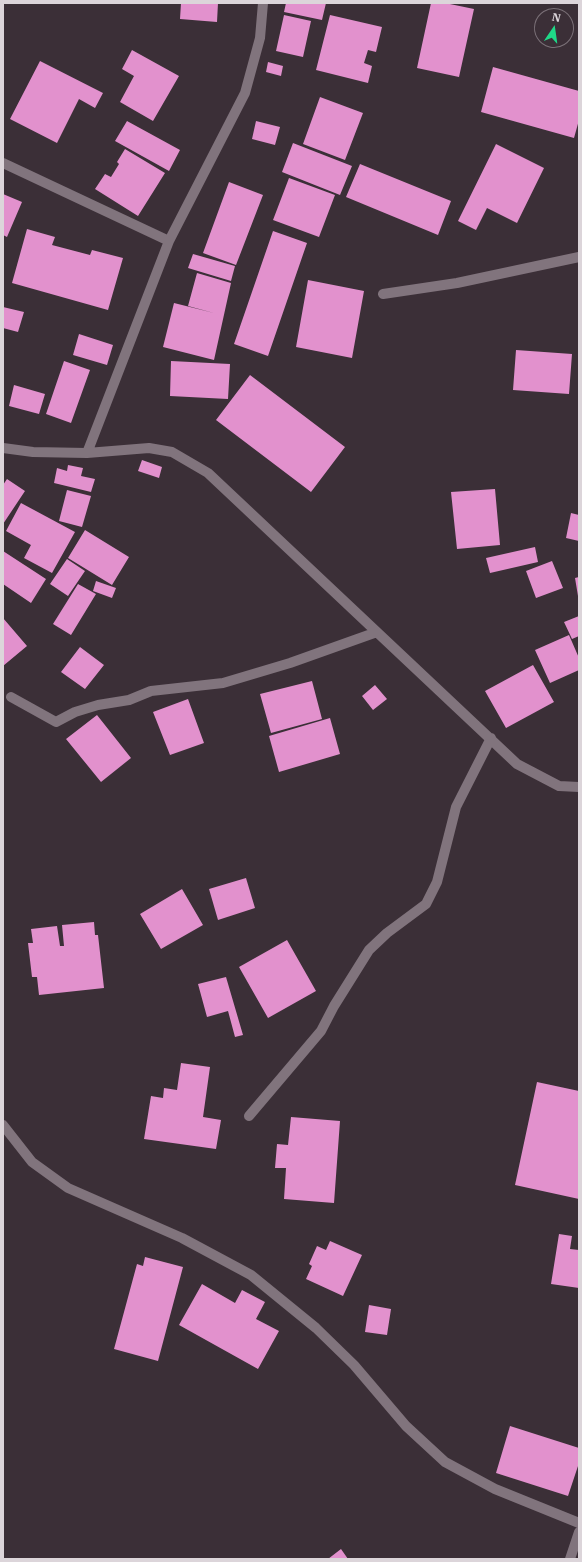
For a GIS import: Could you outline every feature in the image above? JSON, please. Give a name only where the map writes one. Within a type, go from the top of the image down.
[{"type":"street","points":[[87,452],[169,241],[245,93],[260,38],[263,3]]},
{"type":"street","points":[[3,163],[169,241]]},
{"type":"street","points":[[383,294],[457,283],[579,257]]},
{"type":"street","points":[[3,448],[33,452],[87,452],[149,448],[172,452],[208,473],[517,764],[558,786],[579,787]]},
{"type":"street","points":[[11,697],[56,722],[75,712],[129,700],[151,691],[223,683],[290,663],[377,632]]},
{"type":"street","points":[[249,1116],[321,1031],[334,1006],[369,950],[387,933],[426,904],[437,882],[456,807],[491,738]]},
{"type":"street","points":[[3,1125],[32,1162],[68,1188],[182,1238],[252,1275],[316,1328],[354,1365],[406,1426],[445,1462],[495,1489],[579,1523]]},
{"type":"street","points":[[570,1559],[579,1532]]},
{"type":"building","points":[[181,3],[218,3],[217,22],[180,19]]},
{"type":"building","points":[[286,3],[326,3],[322,20],[284,12]]},
{"type":"building","points":[[431,3],[445,3],[474,9],[459,77],[417,68]]},
{"type":"building","points":[[284,15],[311,21],[303,57],[276,51]]},
{"type":"building","points":[[330,15],[382,27],[376,52],[368,50],[364,63],[372,66],[368,83],[316,70]]},
{"type":"building","points":[[132,50],[179,76],[153,121],[120,102],[134,76],[122,69]]},
{"type":"building","points":[[40,61],[103,93],[95,108],[79,99],[57,143],[10,119]]},
{"type":"building","points":[[268,62],[283,66],[281,76],[266,72]]},
{"type":"building","points":[[493,67],[579,91],[579,120],[574,138],[481,112]]},
{"type":"building","points":[[320,97],[363,113],[345,160],[303,144]]},
{"type":"building","points":[[127,121],[180,150],[169,171],[115,141]]},
{"type":"building","points":[[256,121],[280,127],[275,145],[252,139]]},
{"type":"building","points":[[293,143],[352,166],[340,195],[282,172]]},
{"type":"building","points":[[496,144],[544,168],[517,223],[487,208],[476,230],[458,221]]},
{"type":"building","points":[[125,149],[165,173],[138,216],[95,189],[105,174],[111,177],[119,164],[117,162]]},
{"type":"building","points":[[360,164],[451,201],[438,235],[346,197]]},
{"type":"building","points":[[289,178],[335,195],[319,237],[273,220]]},
{"type":"building","points":[[229,182],[263,195],[236,265],[203,253]]},
{"type":"building","points":[[3,194],[22,202],[7,237],[3,235]]},
{"type":"building","points":[[27,229],[55,237],[52,245],[90,255],[92,250],[123,258],[108,310],[12,283]]},
{"type":"building","points":[[273,231],[307,243],[268,356],[234,344]]},
{"type":"building","points":[[193,254],[235,266],[231,281],[188,268]]},
{"type":"building","points":[[197,273],[231,283],[214,360],[163,347],[174,303],[214,313],[188,306]]},
{"type":"building","points":[[308,280],[364,291],[352,358],[296,347]]},
{"type":"building","points":[[3,307],[24,312],[18,332],[3,328]]},
{"type":"building","points":[[79,334],[113,345],[107,365],[73,355]]},
{"type":"building","points":[[516,350],[572,354],[569,394],[513,390]]},
{"type":"building","points":[[64,361],[90,370],[71,423],[46,414]]},
{"type":"building","points":[[171,361],[230,364],[228,399],[170,396]]},
{"type":"building","points":[[250,375],[345,447],[311,492],[216,420]]},
{"type":"building","points":[[14,385],[45,394],[39,414],[9,406]]},
{"type":"building","points":[[142,460],[162,467],[159,478],[138,471]]},
{"type":"building","points":[[68,465],[83,468],[81,476],[95,479],[91,492],[54,483],[57,468],[67,471]]},
{"type":"building","points":[[7,479],[25,491],[3,524],[3,485]]},
{"type":"building","points":[[495,489],[500,545],[457,549],[451,492]]},
{"type":"building","points":[[67,490],[91,496],[82,527],[59,521]]},
{"type":"building","points":[[21,503],[75,532],[52,573],[24,558],[31,545],[6,531]]},
{"type":"building","points":[[571,513],[579,515],[579,541],[566,538]]},
{"type":"building","points":[[85,530],[129,557],[112,585],[68,558]]},
{"type":"building","points":[[535,547],[538,562],[490,573],[486,558]]},
{"type":"building","points":[[3,551],[46,579],[31,603],[3,584]]},
{"type":"building","points":[[67,559],[85,571],[68,596],[50,584]]},
{"type":"building","points":[[552,561],[563,588],[536,598],[526,571]]},
{"type":"building","points":[[579,577],[579,595],[578,596],[575,578]]},
{"type":"building","points":[[96,581],[116,588],[112,598],[93,591]]},
{"type":"building","points":[[78,584],[96,594],[71,635],[53,624]]},
{"type":"building","points":[[579,616],[579,636],[572,639],[564,622]]},
{"type":"building","points":[[3,618],[27,646],[3,666]]},
{"type":"building","points":[[569,635],[579,658],[579,670],[550,683],[535,650]]},
{"type":"building","points":[[80,647],[104,665],[85,689],[61,672]]},
{"type":"building","points":[[533,665],[554,702],[506,728],[485,691]]},
{"type":"building","points":[[312,681],[322,719],[271,733],[260,694]]},
{"type":"building","points":[[375,685],[387,699],[373,710],[362,696]]},
{"type":"building","points":[[188,699],[204,743],[170,755],[153,712]]},
{"type":"building","points":[[97,715],[131,758],[101,782],[66,739]]},
{"type":"building","points":[[330,718],[340,754],[279,772],[269,736]]},
{"type":"building","points":[[246,878],[255,908],[218,920],[209,889]]},
{"type":"building","points":[[182,889],[203,925],[161,949],[140,914]]},
{"type":"building","points":[[94,922],[95,935],[98,935],[104,988],[39,995],[37,977],[32,977],[28,943],[33,943],[31,929],[57,926],[60,946],[64,946],[62,925]]},
{"type":"building","points":[[287,940],[316,991],[268,1018],[239,967]]},
{"type":"building","points":[[226,977],[243,1035],[235,1037],[228,1011],[207,1017],[198,984]]},
{"type":"building","points":[[181,1063],[210,1067],[203,1117],[221,1120],[216,1149],[144,1139],[151,1096],[163,1098],[164,1088],[177,1090]]},
{"type":"building","points":[[537,1082],[579,1091],[579,1199],[515,1185]]},
{"type":"building","points":[[291,1117],[340,1121],[334,1203],[284,1199],[286,1168],[275,1168],[277,1144],[288,1145]]},
{"type":"building","points":[[559,1234],[572,1236],[570,1249],[579,1250],[579,1288],[551,1284]]},
{"type":"building","points":[[330,1241],[362,1255],[343,1296],[306,1279],[312,1266],[309,1264],[317,1246],[326,1250]]},
{"type":"building","points":[[145,1257],[183,1267],[158,1361],[114,1349],[137,1264],[143,1266]]},
{"type":"building","points":[[202,1284],[235,1303],[242,1290],[265,1302],[256,1319],[279,1331],[258,1369],[179,1325]]},
{"type":"building","points":[[369,1305],[391,1309],[387,1335],[365,1332]]},
{"type":"building","points":[[510,1426],[579,1448],[579,1463],[568,1496],[496,1473]]},
{"type":"building","points":[[341,1549],[348,1559],[328,1559]]}]
